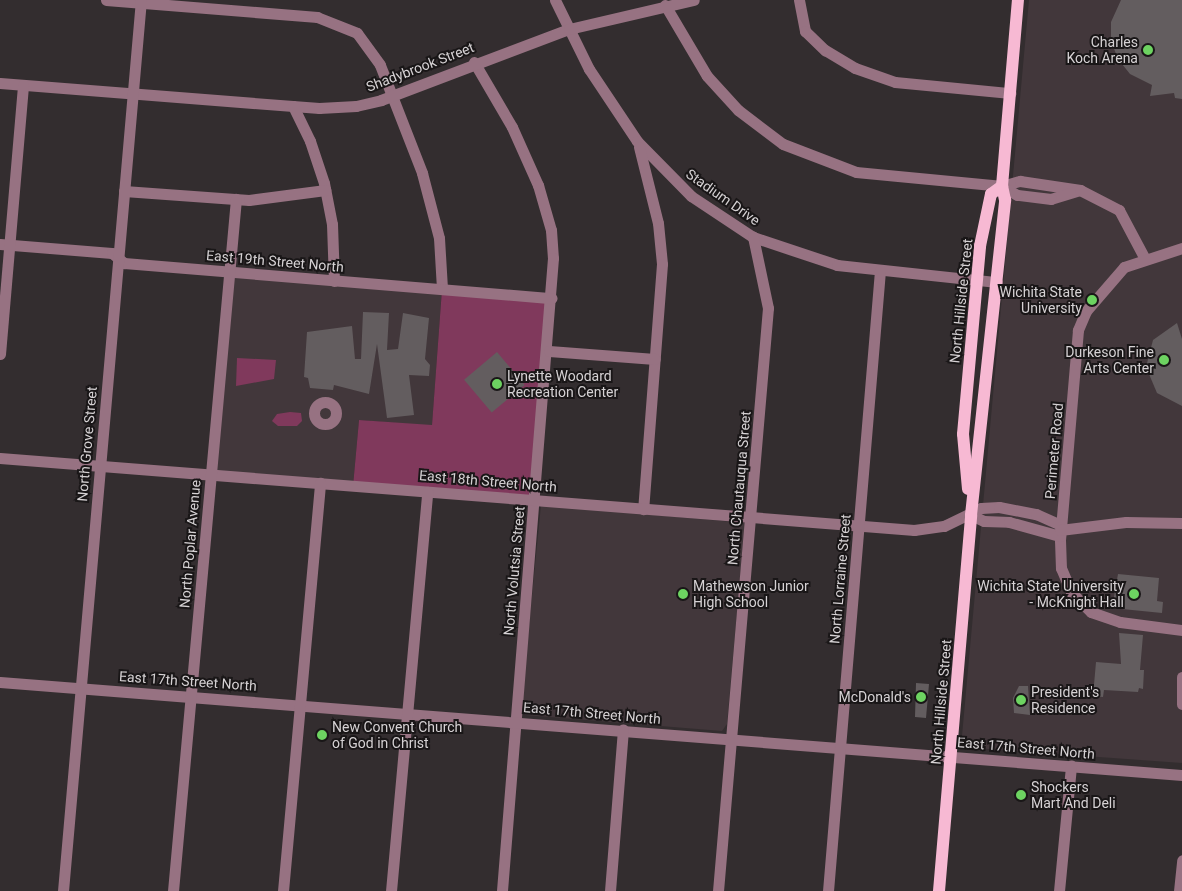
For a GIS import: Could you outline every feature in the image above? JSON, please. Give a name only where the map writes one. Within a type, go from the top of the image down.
[{"type":"main road","name":"North Hillside Street","points":[[939,891],[952,757],[971,515],[1005,200],[1002,186],[1018,0]]},
{"type":"main road","name":"North Hillside Street","points":[[971,515],[963,434],[977,278],[992,194],[1002,186]]},
{"type":"street","points":[[106,0],[141,1],[317,17],[340,24],[368,45],[392,96],[433,210],[443,263],[442,289]]},
{"type":"street","name":"Stadium Drive","points":[[555,0],[589,69],[637,141],[691,196],[753,237],[837,265],[977,278],[997,282]]},
{"type":"street","name":"Shadybrook Street","points":[[0,83],[293,106],[356,106],[392,96],[474,62],[643,4],[665,5],[694,0]]},
{"type":"street","points":[[799,0],[805,31],[825,50],[855,68],[895,82],[1010,92]]},
{"type":"street","name":"North Grove Street","points":[[63,891],[141,1]]},
{"type":"street","points":[[665,5],[707,76],[738,110],[783,144],[856,172],[1002,186],[1017,195],[1051,199],[1080,190],[1119,210],[1144,257]]},
{"type":"street","name":"North Volutsia Street","points":[[474,62],[512,127],[538,185],[551,230],[552,298],[549,350],[502,891]]},
{"type":"street","points":[[0,354],[5,245],[23,85]]},
{"type":"street","points":[[293,106],[310,141],[325,190],[332,224],[334,281]]},
{"type":"street","points":[[637,141],[658,223],[661,298],[643,509]]},
{"type":"street","points":[[124,191],[236,199],[288,197],[325,190]]},
{"type":"street","name":"North Poplar Avenue","points":[[173,891],[236,199]]},
{"type":"street","name":"North Chautauqua Street","points":[[718,891],[752,517],[768,308],[753,237]]},
{"type":"street","name":"East 19th Street North","points":[[5,245],[112,253],[124,263],[552,298]]},
{"type":"street","name":"Perimeter Road","points":[[1182,248],[1144,257],[1124,267],[1096,295],[1078,330],[1060,530],[1061,568],[1071,592],[1091,612],[1120,622],[1182,630]]},
{"type":"street","name":"North Lorraine Street","points":[[828,891],[880,270]]},
{"type":"street","points":[[549,350],[655,359]]},
{"type":"street","name":"East 18th Street North","points":[[0,458],[914,530],[944,526],[971,515]]},
{"type":"street","points":[[283,891],[320,483]]},
{"type":"street","points":[[391,891],[427,492]]},
{"type":"street","points":[[971,515],[984,521],[1009,522],[1060,530],[1126,522],[1178,523]]},
{"type":"street","points":[[1182,677],[1182,704]]},
{"type":"street","name":"East 17th Street North","points":[[0,682],[299,704],[1182,775]]},
{"type":"street","points":[[610,891],[623,730]]},
{"type":"street","points":[[1060,891],[1071,766]]},
{"type":"street","points":[[1180,891],[1182,860]]},
{"type":"shaded area","name":"Wichita State University","points":[[1029,0],[1182,0],[1182,763],[961,747]]},
{"type":"shaded area","points":[[229,273],[442,289],[432,426],[359,420],[353,486],[211,475]]},
{"type":"shaded area","points":[[442,289],[552,298],[536,500],[353,486],[359,420],[432,425]]},
{"type":"shaded area","points":[[237,358],[276,360],[274,379],[236,386]]},
{"type":"shaded area","points":[[301,413],[302,421],[297,426],[278,426],[272,421],[277,414]]},
{"type":"shaded area","points":[[541,505],[745,523],[727,724],[722,731],[525,715],[521,707]]},
{"type":"building","name":"Charles Koch Arena","points":[[1121,0],[1182,0],[1182,99],[1175,98],[1174,93],[1150,96],[1152,85],[1130,74],[1118,59],[1111,41],[1111,22]]},
{"type":"building","points":[[363,312],[389,313],[387,350],[398,349],[403,313],[429,318],[425,359],[430,365],[429,376],[409,375],[414,415],[387,418],[377,344],[369,394],[334,385],[333,390],[310,388],[308,378],[304,377],[307,332],[352,326],[355,359],[361,359]]},
{"type":"building","name":"Durkeson Fine Arts Center","points":[[1177,323],[1182,339],[1182,406],[1157,393],[1146,367],[1153,340]]},
{"type":"building","points":[[497,352],[525,385],[492,413],[464,380]]},
{"type":"building","name":"Wichita State University - McKnight Hall","points":[[1118,574],[1159,578],[1157,601],[1163,602],[1162,613],[1112,608]]},
{"type":"building","points":[[1119,633],[1143,635],[1140,670],[1144,670],[1143,689],[1139,688],[1138,692],[1104,690],[1103,697],[1093,696],[1096,662],[1121,664]]},
{"type":"building","name":"McDonald's","points":[[916,683],[929,684],[926,718],[915,717]]},
{"type":"building","name":"President's Residence","points":[[1019,686],[1028,686],[1030,715],[1014,713],[1013,698]]},
{"type":"place","name":"Charles Koch Arena","points":[[1148,50]]},
{"type":"place","name":"Wichita State University","points":[[1092,300]]},
{"type":"place","name":"Durkeson Fine Arts Center","points":[[1164,360]]},
{"type":"place","name":"Lynette Woodard Recreation Center","points":[[497,384]]},
{"type":"place","name":"Mathewson Junior High School","points":[[683,594]]},
{"type":"place","name":"Wichita State University - McKnight Hall","points":[[1134,594]]},
{"type":"place","name":"McDonald's","points":[[921,697]]},
{"type":"place","name":"President's Residence","points":[[1021,700]]},
{"type":"place","name":"New Convent Church of God in Christ","points":[[322,735]]},
{"type":"place","name":"Shockers Mart And Deli","points":[[1021,795]]}]
